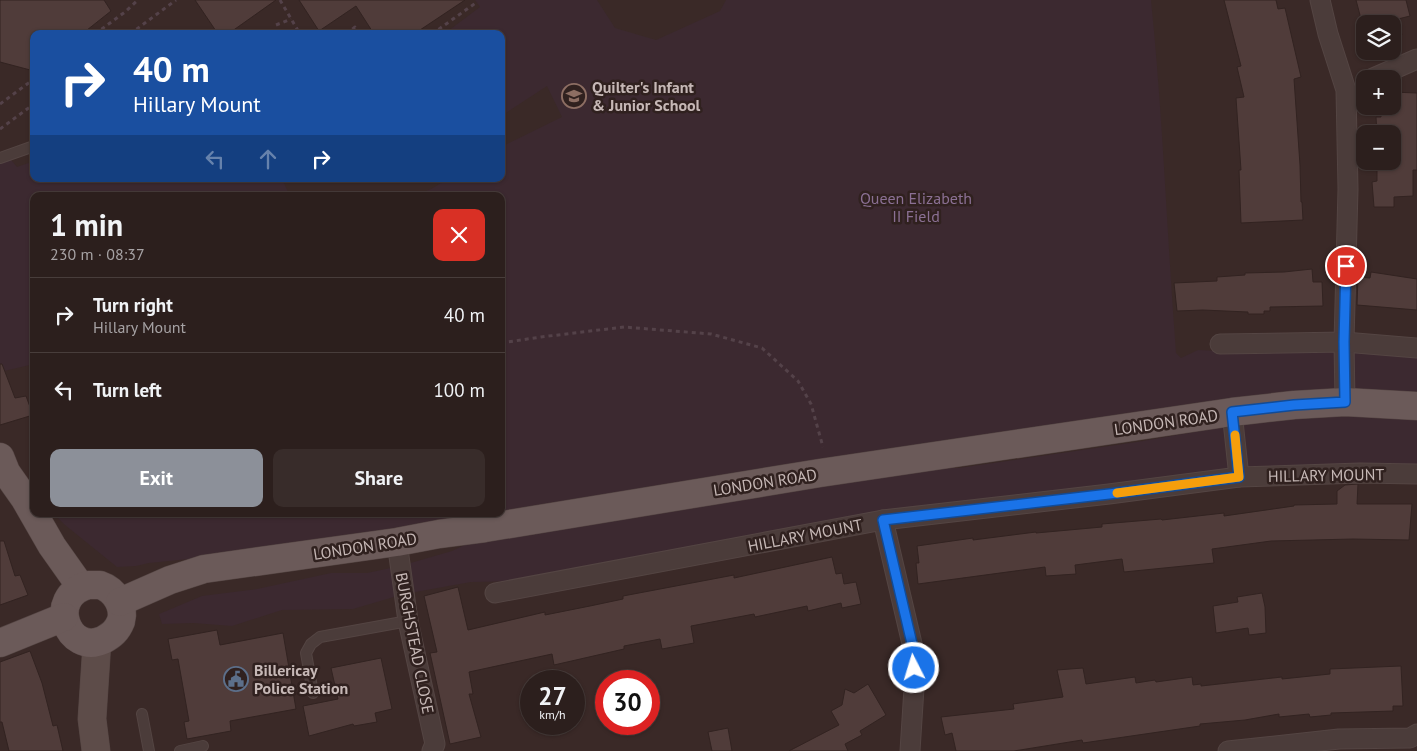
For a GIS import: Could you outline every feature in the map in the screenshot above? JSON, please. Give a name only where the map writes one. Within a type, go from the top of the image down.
[{"type":"main road","name":"LONDON ROAD","points":[[120,602],[170,580],[204,569],[397,542],[820,473],[1232,412],[1294,405],[1345,402],[1417,406]]},
{"type":"main road","points":[[0,457],[6,472],[30,508]]},
{"type":"main road","points":[[35,517],[52,546],[81,587]]},
{"type":"main road","points":[[100,585],[112,592],[120,602],[122,616],[118,628],[112,636],[97,642],[85,642],[77,638],[69,630],[64,617],[65,608],[72,593],[81,587],[100,585]]},
{"type":"main road","points":[[0,643],[64,617]]},
{"type":"main road","points":[[96,751],[92,719],[97,642]]},
{"type":"street","points":[[1320,0],[1328,34],[1346,90],[1348,189],[1344,342],[1345,402]]},
{"type":"street","points":[[1392,70],[1417,59]]},
{"type":"street","points":[[1346,90],[1356,86]]},
{"type":"street","points":[[1220,344],[1344,342],[1417,348]]},
{"type":"street","points":[[1232,412],[1239,477]]},
{"type":"street","name":"HILLARY MOUNT","points":[[495,593],[883,520],[1239,477],[1360,473],[1417,474]]},
{"type":"street","points":[[883,520],[913,648],[914,688],[910,751]]},
{"type":"street","name":"BURGHSTEAD CLOSE","points":[[397,542],[408,621],[433,748]]},
{"type":"street","points":[[1228,751],[1339,738],[1410,738],[1417,734]]},
{"type":"lane","points":[[0,158],[30,147]]},
{"type":"lane","points":[[313,693],[306,653],[311,644],[320,637],[408,621]]},
{"type":"lane","points":[[142,714],[149,751]]},
{"type":"lane","points":[[180,751],[203,746]]},
{"type":"path","points":[[100,30],[138,0]]},
{"type":"path","points":[[135,30],[176,0]]},
{"type":"path","points":[[280,0],[298,30]]},
{"type":"path","points":[[438,30],[477,2]]},
{"type":"path","points":[[276,26],[291,19]]},
{"type":"path","points":[[0,104],[30,82]]},
{"type":"path","points":[[0,129],[30,107]]},
{"type":"path","points":[[505,342],[624,326],[711,334],[762,348],[798,380],[811,404],[823,445],[820,473]]},
{"type":"green space","name":"Queen Elizabeth II Field","points":[[475,0],[597,0],[615,28],[656,40],[720,11],[726,0],[1151,0],[1159,88],[1176,353],[1181,358],[1198,350],[1240,352],[1417,348],[1417,406],[1345,402],[872,466],[959,468],[1137,442],[1234,425],[1340,413],[1417,418],[1417,474],[1239,477],[527,581],[471,582],[404,594],[353,609],[282,610],[232,626],[193,623],[162,624],[159,614],[202,596],[257,589],[331,573],[367,573],[400,566],[452,551],[506,525],[439,534],[117,567],[57,517],[505,517],[505,192],[424,192],[443,182],[505,182],[505,145],[562,117],[547,86],[505,113],[505,30],[449,30],[480,7]]},
{"type":"green space","points":[[7,155],[17,167],[30,162],[30,182],[283,182],[288,192],[30,192],[30,365],[0,372],[0,158]]},
{"type":"building","points":[[0,0],[104,0],[111,11],[87,30],[30,30],[30,70],[0,62]]},
{"type":"building","points":[[195,0],[276,0],[234,30],[215,30]]},
{"type":"building","points":[[299,0],[465,0],[420,30],[371,30],[356,6],[318,30]]},
{"type":"building","points":[[1224,0],[1276,0],[1278,9],[1285,8],[1301,77],[1294,79],[1303,220],[1241,223],[1239,170],[1241,170],[1236,98],[1244,97],[1237,67],[1241,66]]},
{"type":"building","points":[[1356,0],[1406,0],[1410,16],[1401,18],[1401,15],[1360,15]]},
{"type":"building","points":[[1401,92],[1417,93],[1417,170],[1413,170],[1413,196],[1394,197],[1394,207],[1374,207],[1372,182],[1377,181],[1377,170],[1401,170],[1401,125],[1376,125],[1376,117],[1381,117],[1381,115],[1401,115]]},
{"type":"building","points":[[1312,269],[1313,282],[1322,282],[1323,306],[1270,307],[1270,311],[1264,311],[1264,314],[1203,310],[1177,311],[1174,283],[1217,281],[1217,277],[1245,275],[1245,273]]},
{"type":"building","points":[[1371,272],[1417,279],[1417,310],[1357,305],[1358,277],[1370,278]]},
{"type":"building","points":[[0,364],[2,364],[15,398],[26,396],[30,407],[30,416],[0,425]]},
{"type":"building","points":[[1358,484],[1357,504],[1412,504],[1409,540],[1271,541],[1212,549],[1214,563],[1124,572],[1122,559],[1075,565],[1076,574],[1046,576],[1045,567],[918,584],[916,563],[919,563],[917,546],[973,538],[973,540],[1036,532],[1102,527],[1102,524],[1224,513],[1224,516],[1294,505],[1337,504],[1337,491],[1345,485]]},
{"type":"building","points":[[0,541],[4,541],[15,576],[20,575],[28,595],[0,605]]},
{"type":"building","points":[[832,557],[836,574],[842,573],[844,584],[856,582],[861,604],[842,608],[841,603],[808,611],[807,606],[755,617],[754,614],[691,626],[694,643],[662,649],[660,639],[624,646],[624,649],[554,665],[552,654],[469,672],[473,694],[469,694],[481,737],[450,744],[430,653],[437,652],[424,596],[458,587],[468,630],[545,612],[545,615],[623,599],[623,596],[734,575],[734,578]]},
{"type":"building","points":[[1262,593],[1265,607],[1266,633],[1249,635],[1248,628],[1216,633],[1213,606],[1238,602],[1237,597]]},
{"type":"building","name":"Billericay Police Station","points":[[217,630],[220,645],[283,633],[296,709],[230,721],[231,731],[187,739],[184,722],[189,721],[178,659],[172,660],[168,639]]},
{"type":"building","points":[[30,651],[42,683],[53,726],[57,725],[63,751],[9,751],[2,722],[0,722],[0,662]]},
{"type":"building","points":[[381,658],[392,709],[375,713],[377,722],[354,726],[353,724],[309,736],[303,706],[338,699],[331,668]]},
{"type":"building","points":[[1401,666],[1403,706],[1393,706],[1393,711],[1331,713],[1331,715],[1310,717],[1309,714],[1279,717],[1279,714],[1245,720],[1200,724],[1200,726],[1083,743],[1082,740],[1014,751],[956,751],[952,733],[945,735],[941,717],[1014,709],[1013,704],[1063,697],[1057,670],[1083,668],[1086,684],[1135,677],[1136,683],[1192,677],[1193,685],[1201,684],[1201,686],[1330,674],[1330,669]]},
{"type":"building","points":[[868,684],[886,715],[860,731],[862,735],[845,744],[848,751],[789,751],[839,725],[831,711],[842,705],[845,689],[854,693]]},
{"type":"building","points":[[728,728],[732,751],[712,751],[708,732]]},
{"type":"slow traffic","points":[[1117,493],[1239,477],[1235,435]]},
{"type":"place","name":"Quilter's Infant & Junior School","points":[[574,96]]},
{"type":"place","name":"Billericay Police Station","points":[[236,679]]},
{"type":"route","points":[[914,668],[913,648],[883,520],[1239,477],[1232,412],[1294,405],[1345,402],[1346,266]]}]
